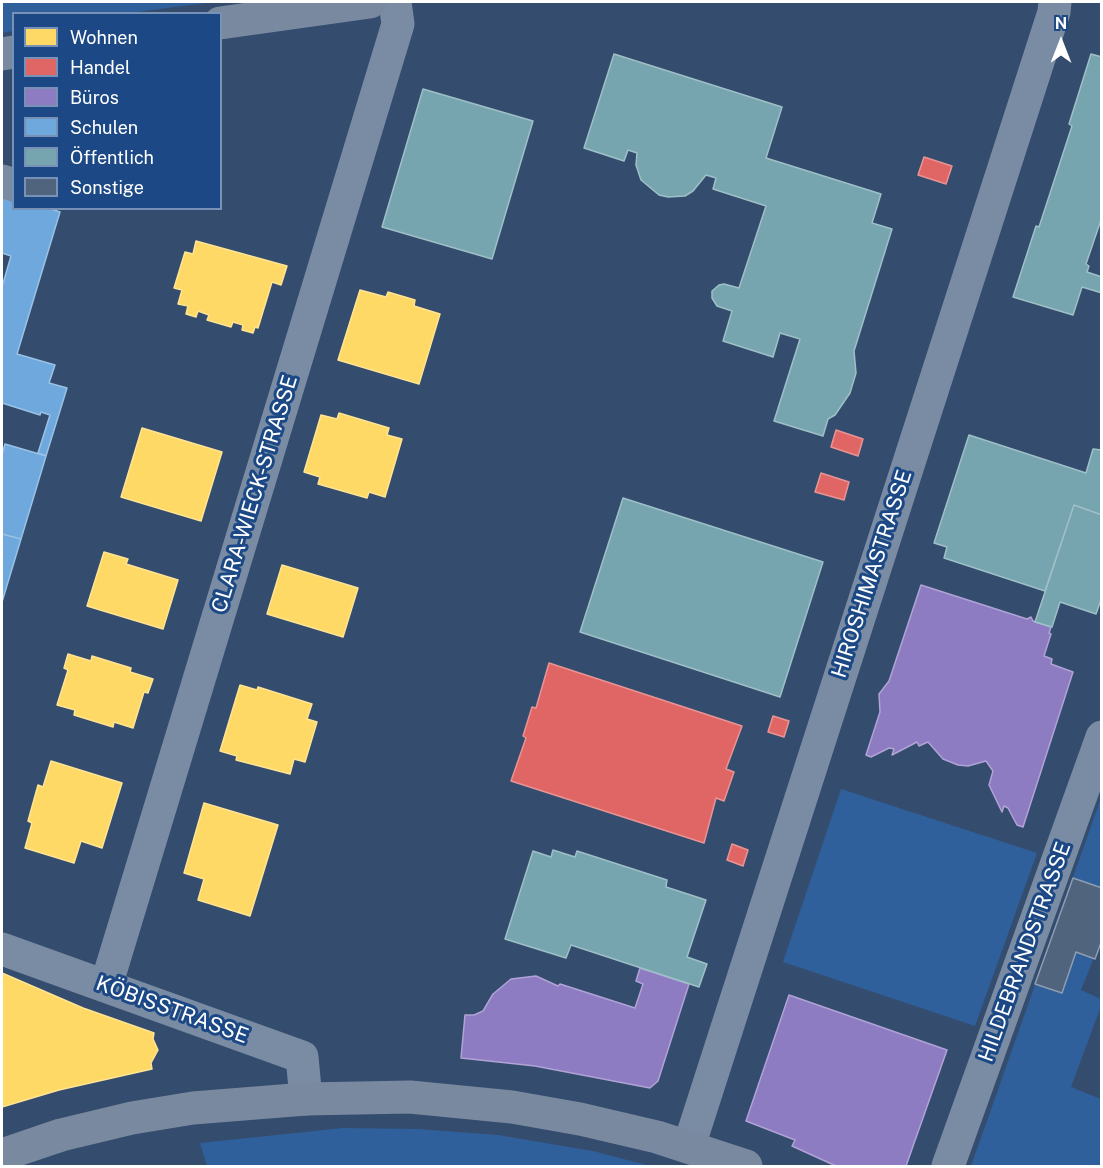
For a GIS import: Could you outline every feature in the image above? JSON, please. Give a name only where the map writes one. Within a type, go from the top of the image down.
[{"type":"main road","points":[[222,23],[370,2]]},
{"type":"main road","points":[[2,1155],[61,1135],[132,1118],[193,1108],[306,1099],[410,1097],[512,1107],[621,1128],[688,1146],[746,1167]]},
{"type":"street","name":"CLARA-WIECK-STRASSE","points":[[106,986],[398,24],[395,2]]},
{"type":"street","name":"HIROSHIMASTRASSE","points":[[688,1146],[1054,12],[1055,2]]},
{"type":"street","name":"HILDEBRANDSTRASSE","points":[[948,1167],[1101,737]]},
{"type":"street","name":"KÖBISSTRASSE","points":[[2,949],[302,1057],[306,1099]]},
{"type":"shaded area","points":[[2,2],[214,2],[137,12],[12,12],[12,31],[2,33]]},
{"type":"shaded area","points":[[841,789],[1037,853],[975,1026],[783,962]]},
{"type":"shaded area","points":[[1101,798],[1101,940],[1081,990],[1101,999],[1101,1006],[1071,1087],[1101,1099],[1101,1166],[971,1166]]},
{"type":"shaded area","points":[[343,1128],[418,1129],[498,1135],[593,1151],[650,1166],[207,1166],[200,1143]]},
{"type":"building: Wohnen","points":[[196,241],[287,266],[281,285],[272,282],[258,328],[255,327],[253,333],[242,330],[243,325],[233,322],[231,327],[207,320],[209,315],[198,311],[196,317],[186,314],[188,306],[178,304],[182,290],[174,288],[185,252],[193,254]]},
{"type":"building: Wohnen","points":[[360,290],[386,297],[388,292],[415,300],[414,306],[440,314],[419,384],[338,360]]},
{"type":"building: Wohnen","points":[[339,413],[389,428],[387,435],[402,439],[385,497],[369,492],[367,498],[318,484],[320,477],[304,472],[321,415],[337,419]]},
{"type":"building: Wohnen","points":[[142,428],[222,452],[201,521],[121,497]]},
{"type":"building: Wohnen","points":[[104,552],[128,559],[126,564],[178,580],[163,629],[87,606]]},
{"type":"building: Wohnen","points":[[282,565],[358,588],[343,637],[267,614]]},
{"type":"building: Wohnen","points":[[68,654],[91,661],[92,656],[131,668],[130,672],[153,679],[148,693],[144,692],[133,728],[114,722],[113,727],[74,715],[75,710],[57,705],[68,670],[64,668]]},
{"type":"building: Wohnen","points":[[240,685],[257,690],[258,687],[312,704],[307,719],[317,722],[305,762],[294,759],[290,774],[236,760],[237,756],[220,751]]},
{"type":"building: Wohnen","points":[[51,761],[122,783],[102,848],[81,841],[74,863],[25,848],[32,823],[28,821],[38,785],[43,787]]},
{"type":"building: Wohnen","points":[[204,803],[278,825],[250,916],[198,900],[204,879],[184,873]]},
{"type":"building: Wohnen","points":[[2,973],[83,1008],[154,1033],[153,1039],[158,1050],[151,1063],[152,1069],[59,1090],[2,1107]]},
{"type":"building: Handel","points":[[924,157],[952,166],[946,184],[918,175]]},
{"type":"building: Handel","points":[[836,430],[863,439],[858,456],[831,447]]},
{"type":"building: Handel","points":[[821,473],[849,482],[844,500],[815,492]]},
{"type":"building: Handel","points":[[549,663],[742,726],[726,769],[734,772],[724,801],[716,798],[704,843],[511,781],[526,738],[523,736],[532,707],[536,708]]},
{"type":"building: Handel","points":[[773,716],[789,721],[784,737],[768,732]]},
{"type":"building: Handel","points":[[732,844],[748,850],[743,866],[727,860]]},
{"type":"building: Büros","points":[[921,585],[1027,619],[1031,617],[1033,621],[1051,627],[1044,656],[1052,659],[1051,664],[1073,672],[1023,827],[1017,825],[1008,808],[1004,806],[1002,812],[989,785],[993,771],[986,761],[968,766],[958,765],[943,759],[928,742],[919,746],[917,742],[892,755],[894,749],[889,748],[871,757],[866,755],[880,712],[879,694],[889,681]]},
{"type":"building: Büros","points":[[640,968],[689,984],[658,1081],[650,1088],[535,1066],[461,1058],[465,1015],[474,1015],[483,1011],[493,994],[511,979],[536,976],[558,986],[560,984],[635,1008],[643,984],[636,981]]},
{"type":"building: Büros","points":[[789,995],[947,1050],[906,1166],[836,1166],[792,1146],[795,1140],[746,1121]]},
{"type":"building: Schulen","points":[[2,194],[12,197],[12,210],[60,212],[17,354],[55,365],[49,383],[67,388],[46,456],[38,453],[50,415],[41,412],[40,415],[2,403],[2,287],[11,256],[2,253]]},
{"type":"building: Schulen","points":[[5,444],[46,456],[21,539],[2,534],[2,455]]},
{"type":"building: Schulen","points":[[2,534],[21,539],[2,602]]},
{"type":"building: Öffentlich","points":[[614,54],[782,107],[766,158],[881,194],[872,223],[892,229],[854,351],[856,373],[850,393],[835,415],[828,419],[823,436],[774,421],[800,339],[780,333],[773,357],[723,341],[732,311],[717,306],[712,298],[712,291],[719,285],[739,288],[766,206],[713,189],[716,178],[706,175],[693,191],[685,196],[659,195],[641,180],[636,165],[637,153],[628,150],[624,161],[584,148]]},
{"type":"building: Öffentlich","points":[[1091,54],[1102,57],[1102,217],[1086,264],[1089,266],[1087,272],[1102,277],[1102,293],[1082,287],[1073,315],[1013,297],[1072,126],[1069,124]]},
{"type":"building: Öffentlich","points":[[423,89],[533,121],[492,259],[382,227]]},
{"type":"building: Öffentlich","points":[[969,435],[1086,473],[1093,449],[1102,450],[1102,515],[1074,505],[1045,591],[944,558],[947,547],[934,543]]},
{"type":"building: Öffentlich","points":[[623,498],[823,562],[780,697],[580,632]]},
{"type":"building: Öffentlich","points":[[1074,505],[1102,515],[1102,597],[1096,614],[1060,602],[1052,627],[1035,622]]},
{"type":"building: Öffentlich","points":[[553,850],[575,857],[577,851],[667,880],[666,887],[706,900],[687,957],[707,964],[699,987],[571,945],[566,958],[505,939],[533,851],[551,857]]},
{"type":"building: Sonstige","points":[[1073,878],[1102,888],[1102,940],[1095,959],[1076,952],[1062,993],[1035,984]]}]
